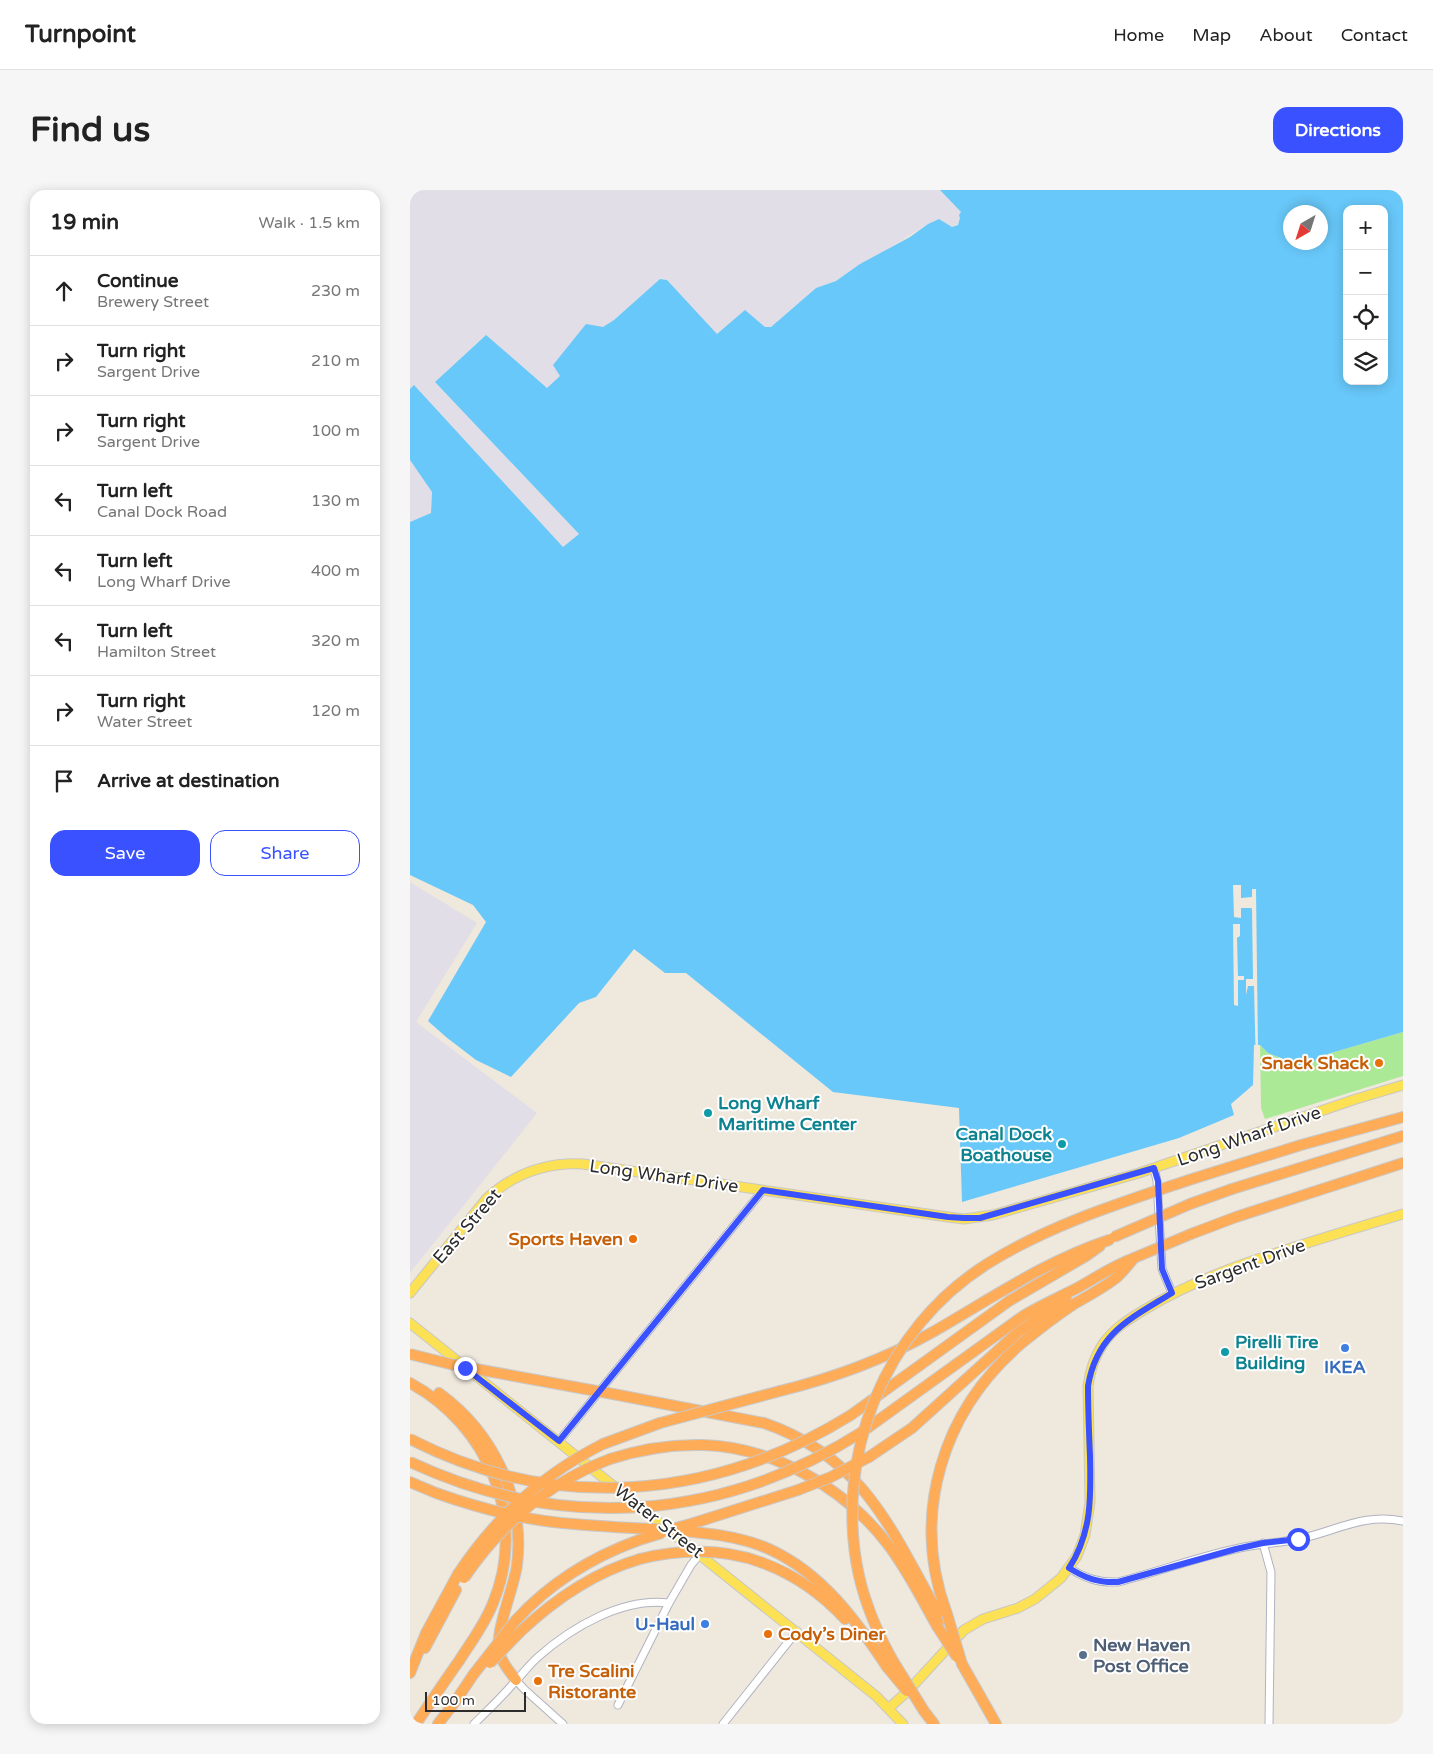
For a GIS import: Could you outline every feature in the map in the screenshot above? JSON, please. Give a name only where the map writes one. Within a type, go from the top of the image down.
[{"type":"highway","points":[[890,1664],[866,1602],[859,1576],[853,1538],[854,1476],[859,1447],[867,1419],[883,1381],[901,1349],[925,1317],[971,1275],[1019,1246],[1056,1228],[1109,1207],[1189,1180],[1301,1145],[1403,1117]]},
{"type":"highway","points":[[410,1673],[426,1633],[461,1576],[472,1553],[496,1524],[525,1495],[562,1468],[603,1444],[660,1423],[845,1372],[896,1351],[932,1333],[1034,1273],[1081,1249],[1190,1204],[1240,1186],[1403,1136]]},
{"type":"highway","points":[[410,1462],[476,1488],[524,1500],[557,1505],[599,1508],[649,1506],[698,1499],[748,1487],[817,1458],[862,1432],[1004,1329],[1044,1304],[1079,1287],[1115,1265],[1236,1216],[1403,1163]]},
{"type":"highway","points":[[410,1439],[463,1462],[521,1479],[583,1487],[634,1487],[687,1481],[744,1467],[788,1450],[851,1415],[1003,1305],[1086,1256],[1111,1238]]},
{"type":"highway","points":[[942,1620],[939,1588],[933,1562],[932,1509],[935,1486],[942,1460],[958,1423],[987,1380],[1022,1343],[1056,1316],[1116,1278],[1134,1258]]},
{"type":"highway","points":[[438,1724],[516,1620],[541,1596],[572,1572],[616,1549],[639,1540],[798,1490],[831,1477],[869,1457],[912,1428],[1016,1334],[1079,1287]]},
{"type":"highway","points":[[410,1354],[454,1365],[764,1423],[795,1435],[828,1455],[851,1474],[876,1506],[942,1620],[962,1664],[996,1724]]},
{"type":"highway","points":[[410,1376],[439,1393],[472,1422],[494,1453],[508,1485],[517,1525],[518,1552],[512,1589],[501,1626],[498,1648],[502,1659],[516,1680]]},
{"type":"highway","points":[[410,1383],[436,1399],[454,1414],[478,1444],[496,1484],[502,1510],[505,1539],[502,1577],[489,1613],[470,1645],[417,1722]]},
{"type":"highway","points":[[461,1576],[529,1504],[571,1476],[610,1459],[658,1447],[705,1445],[748,1452],[806,1475],[844,1499],[877,1530],[942,1620],[962,1664]]},
{"type":"highway","points":[[410,1482],[475,1506],[523,1518],[573,1524],[721,1534],[746,1540],[769,1549],[801,1566],[829,1591],[890,1664],[934,1724]]},
{"type":"highway","points":[[475,1677],[544,1611],[581,1586],[617,1566],[670,1553],[701,1552],[730,1554],[763,1563],[792,1576],[821,1596],[837,1611],[870,1650],[890,1664]]},
{"type":"main road","name":"Long Wharf Drive","points":[[533,1169],[557,1164],[583,1164],[948,1217],[980,1218],[1154,1168],[1403,1085]]},
{"type":"main road","name":"East Street","points":[[410,1293],[487,1198],[504,1184],[533,1169]]},
{"type":"main road","name":"Sargent Drive","points":[[889,1708],[909,1690],[964,1630],[977,1622],[1018,1608],[1035,1599],[1054,1584],[1069,1568],[1080,1548],[1088,1522],[1090,1502],[1088,1386],[1090,1371],[1103,1344],[1113,1333],[1128,1320],[1172,1293],[1222,1272],[1262,1257],[1403,1214]]},
{"type":"main road","name":"Water Street","points":[[410,1323],[797,1631],[889,1708],[903,1724]]},
{"type":"street","points":[[1154,1168],[1158,1181],[1162,1269],[1172,1293]]},
{"type":"street","points":[[559,1441],[763,1190]]},
{"type":"street","points":[[1069,1568],[1089,1579],[1106,1583],[1118,1582],[1263,1543],[1312,1536],[1362,1520],[1393,1519],[1403,1521]]},
{"type":"street","points":[[1263,1543],[1271,1572],[1269,1724]]},
{"type":"street","points":[[618,1705],[669,1603],[691,1565],[700,1554]]},
{"type":"street","points":[[474,1724],[547,1650],[591,1622],[627,1607],[652,1602],[669,1603]]},
{"type":"street","points":[[723,1724],[797,1631]]},
{"type":"street","points":[[516,1680],[563,1724]]},
{"type":"shaded area","points":[[410,190],[940,190],[961,212],[960,222],[955,226],[952,227],[939,219],[836,281],[816,288],[771,327],[717,334],[667,280],[660,279],[614,320],[603,327],[547,388],[485,335],[435,382],[579,534],[563,547],[414,386],[410,389]]},
{"type":"shaded area","points":[[410,460],[432,492],[431,513],[410,522]]},
{"type":"shaded area","points":[[410,882],[477,923],[416,1022],[537,1113],[410,1273]]},
{"type":"green space","points":[[1403,1032],[1403,1076],[1265,1119],[1261,1108],[1260,1045],[1268,1053],[1304,1067],[1324,1055]]},
{"type":"water","points":[[940,190],[1403,190],[1403,1032],[1324,1055],[1304,1067],[1268,1053],[1260,1045],[1254,1045],[1253,1085],[1231,1104],[1234,1115],[1179,1138],[962,1202],[959,1108],[833,1092],[686,973],[665,973],[634,949],[596,997],[579,1003],[511,1077],[476,1060],[428,1021],[486,922],[473,905],[410,875],[410,522],[431,513],[432,492],[410,460],[410,389],[414,385],[563,547],[579,534],[435,382],[486,335],[547,388],[560,376],[553,365],[586,324],[603,327],[614,320],[660,279],[667,280],[717,334],[745,310],[765,327],[771,327],[816,288],[836,281],[860,264],[939,219],[952,227],[958,225],[961,212]]},
{"type":"pier","points":[[1233,885],[1241,885],[1241,898],[1252,897],[1252,889],[1256,889],[1258,1047],[1256,1047],[1256,1070],[1254,986],[1248,986],[1246,995],[1246,979],[1253,979],[1252,909],[1241,908],[1241,918],[1234,917]]},
{"type":"pier","points":[[1233,924],[1240,924],[1240,936],[1237,938],[1238,976],[1244,976],[1244,980],[1238,980],[1238,1006],[1234,1005]]},
{"type":"place","name":"Snack Shack","points":[[1379,1063]]},
{"type":"place","name":"Long Wharf Maritime Center","points":[[708,1113]]},
{"type":"place","name":"Canal Dock Boathouse","points":[[1062,1144]]},
{"type":"place","name":"Sports Haven","points":[[633,1239]]},
{"type":"place","name":"IKEA","points":[[1345,1348]]},
{"type":"place","name":"Pirelli Tire Building","points":[[1225,1352]]},
{"type":"place","name":"U-Haul","points":[[705,1624]]},
{"type":"place","name":"Cody’s Diner","points":[[768,1634]]},
{"type":"place","name":"New Haven Post Office","points":[[1083,1655]]},
{"type":"place","name":"Tre Scalini Ristorante","points":[[538,1681]]},
{"type":"route","points":[[465,1368],[559,1441],[763,1190],[948,1217],[980,1218],[1154,1168],[1158,1181],[1162,1269],[1172,1293],[1128,1320],[1113,1333],[1103,1344],[1090,1371],[1088,1386],[1090,1502],[1088,1522],[1077,1556],[1069,1568],[1089,1579],[1106,1583],[1118,1582],[1236,1549],[1263,1543],[1298,1539]]}]
